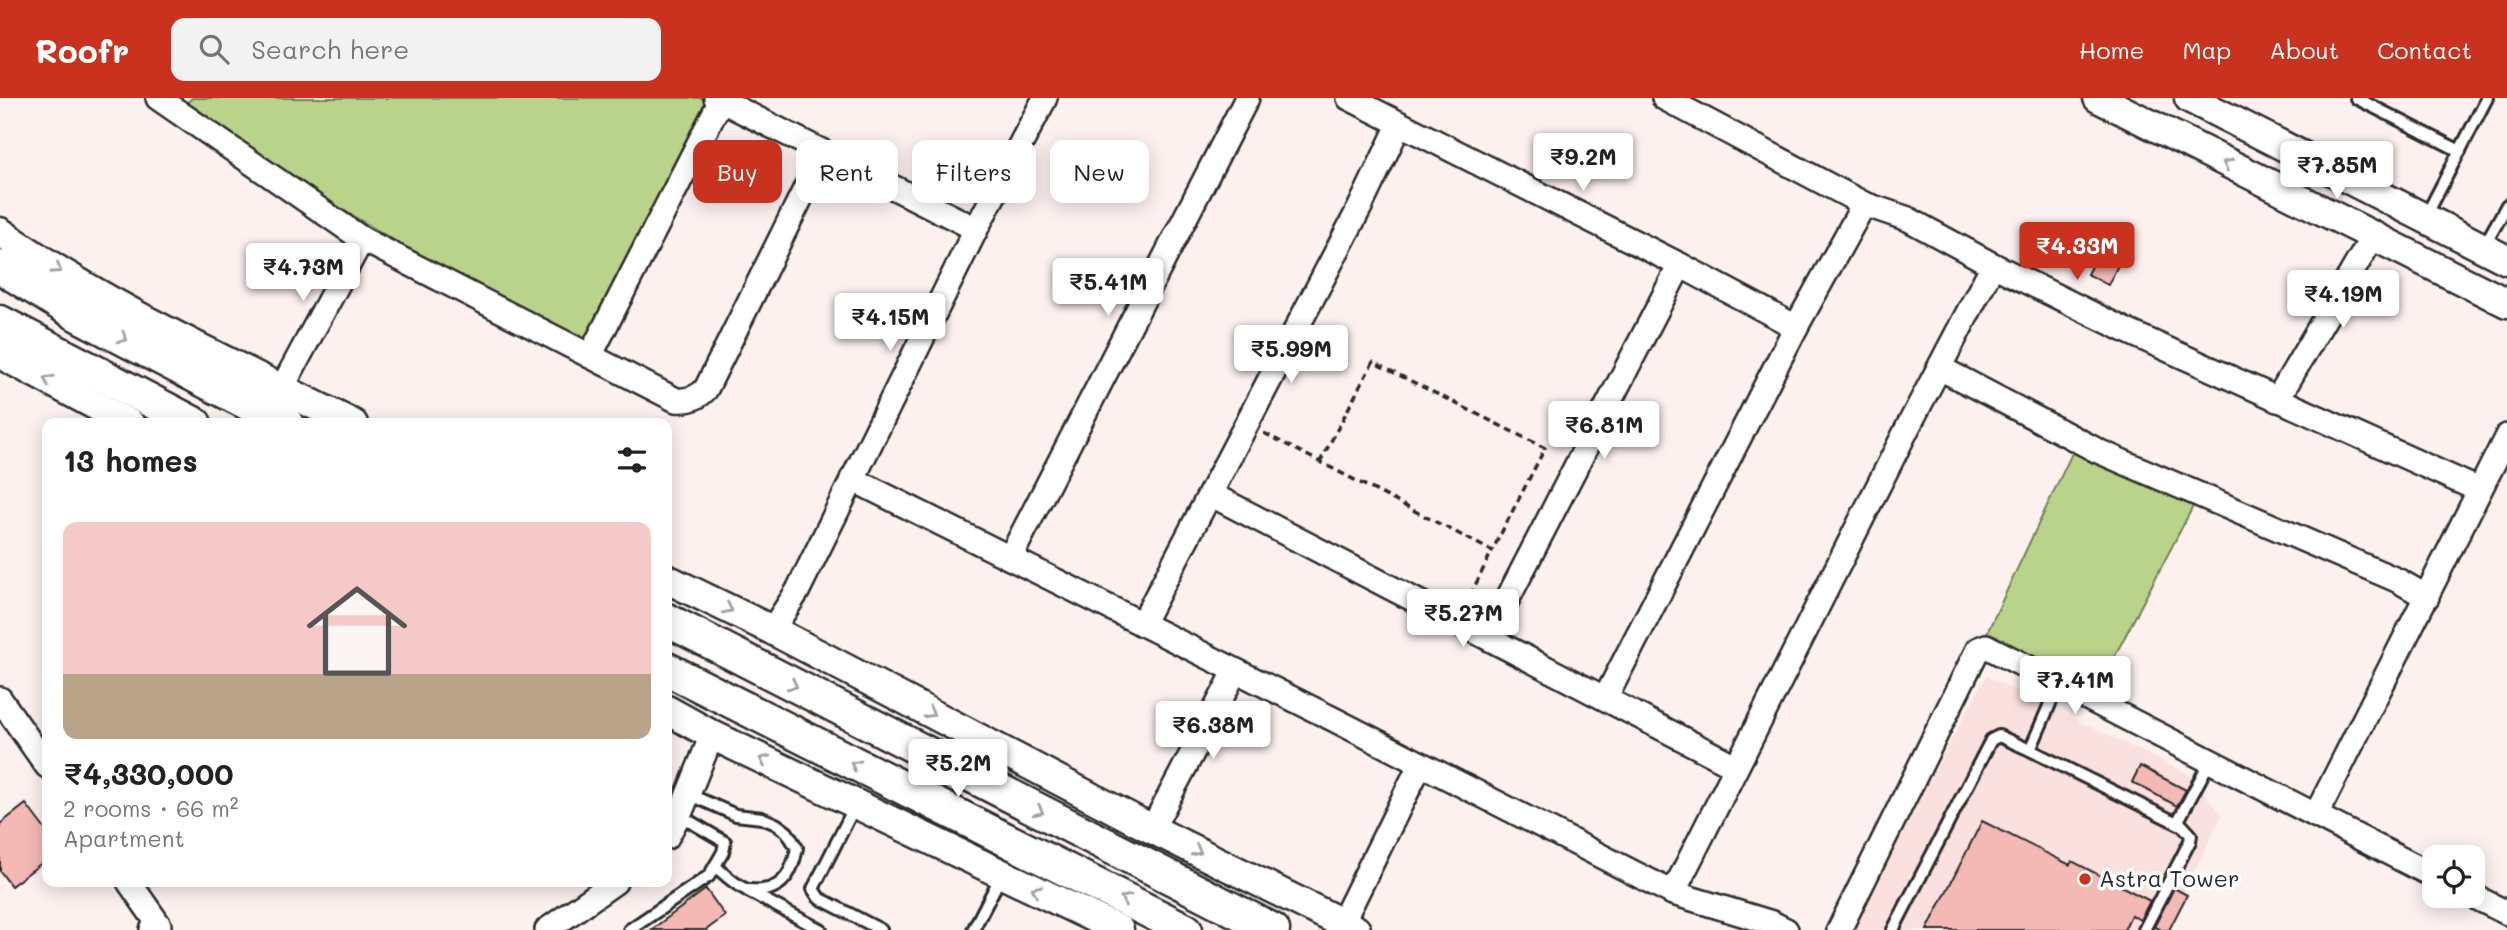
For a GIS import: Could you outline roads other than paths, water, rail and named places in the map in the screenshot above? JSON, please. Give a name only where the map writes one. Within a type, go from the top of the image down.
[{"type":"main road","points":[[0,267],[78,315],[275,418]]},
{"type":"main road","points":[[0,322],[184,418]]},
{"type":"main road","points":[[672,623],[1273,930]]},
{"type":"main road","points":[[672,672],[1186,930]]},
{"type":"street","points":[[158,98],[185,105],[362,239],[676,400],[684,401],[701,395],[706,389],[798,203]]},
{"type":"street","points":[[772,630],[797,592],[976,229],[1045,98]]},
{"type":"street","points":[[1010,558],[1247,98]]},
{"type":"street","points":[[1349,98],[1680,265],[1796,327]]},
{"type":"street","points":[[1664,98],[1864,204],[1908,219],[1993,265],[2129,332],[2479,490]]},
{"type":"street","points":[[2098,98],[2507,303]]},
{"type":"street","points":[[2189,98],[2495,254]]},
{"type":"street","points":[[590,356],[719,99],[798,140]]},
{"type":"street","points":[[1142,624],[1360,207],[1399,125]]},
{"type":"street","points":[[898,190],[976,229]]},
{"type":"street","points":[[1606,697],[1796,327],[1864,204]]},
{"type":"street","points":[[0,232],[83,285],[341,418]]},
{"type":"street","points":[[2440,269],[2456,234]]},
{"type":"street","points":[[2277,400],[2372,237]]},
{"type":"street","points":[[282,388],[362,239]]},
{"type":"street","points":[[1488,637],[1680,265]]},
{"type":"street","points":[[1673,893],[1735,766],[1993,265]]},
{"type":"street","points":[[0,354],[119,418]]},
{"type":"street","points":[[1940,368],[2098,451],[2399,581],[2427,597]]},
{"type":"street","points":[[2316,815],[2479,490],[2504,447]]},
{"type":"street","points":[[852,479],[1673,893],[1772,923],[1786,930]]},
{"type":"street","points":[[1210,494],[1735,766]]},
{"type":"street","points":[[672,581],[772,630],[1152,829],[1349,927],[1420,765]]},
{"type":"street","points":[[1839,930],[1978,649],[1986,646],[2422,870]]},
{"type":"street","points":[[1152,829],[1235,672]]},
{"type":"street","points":[[0,699],[42,759]]},
{"type":"street","points":[[672,713],[1119,930]]},
{"type":"street","points":[[672,828],[712,734]]},
{"type":"street","points":[[132,887],[159,925],[152,930]]},
{"type":"street","points":[[547,930],[608,887]]},
{"type":"street","points":[[2485,902],[2507,913]]},
{"type":"lane","points":[[2356,98],[2460,151]]},
{"type":"lane","points":[[2425,218],[2487,98]]},
{"type":"lane","points":[[2495,254],[2507,205]]},
{"type":"lane","points":[[2030,750],[2059,683]]},
{"type":"lane","points":[[1893,930],[1991,740],[1999,736],[2179,824],[2191,835],[2144,930]]},
{"type":"lane","points":[[2179,824],[2179,817],[2210,761]]},
{"type":"lane","points":[[688,794],[736,815],[745,814],[776,824],[787,832],[797,848],[794,864],[786,877],[773,889],[748,891]]},
{"type":"lane","points":[[856,804],[813,890],[818,898],[881,930]]},
{"type":"lane","points":[[629,930],[709,876],[723,852],[725,842],[679,816]]},
{"type":"lane","points":[[715,866],[748,891],[821,930]]},
{"type":"lane","points":[[973,930],[1002,873]]},
{"type":"place","name":"Astra Tower","points":[[2085,879]]}]
